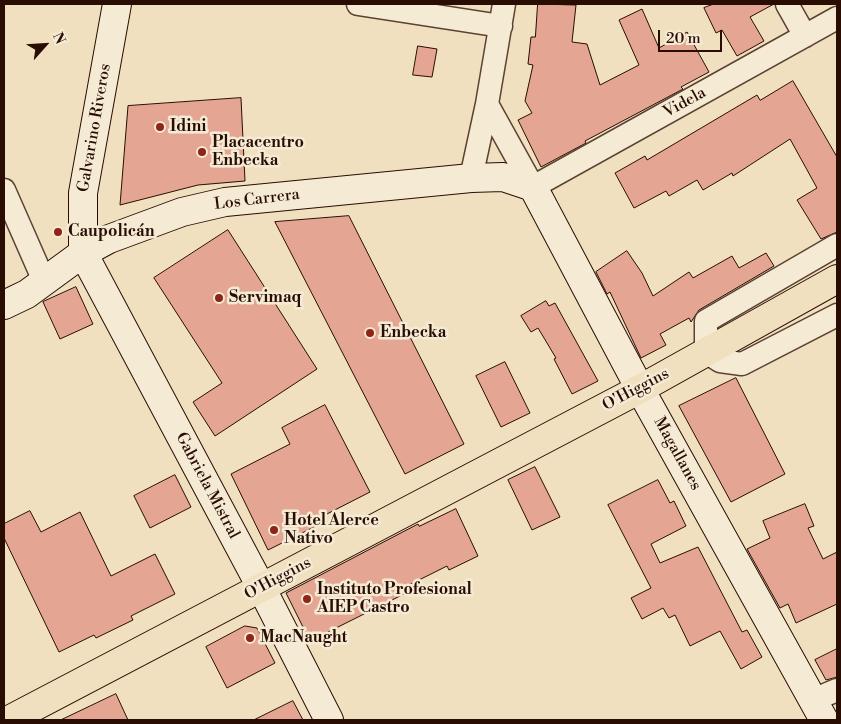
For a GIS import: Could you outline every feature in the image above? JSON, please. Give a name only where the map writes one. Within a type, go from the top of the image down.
[{"type":"highway","name":"O'Higgins","points":[[8,720],[640,389],[837,279]]},
{"type":"main road","name":"Galvarino Riveros","points":[[83,253],[83,193],[117,4]]},
{"type":"main road","name":"Los Carrera","points":[[4,305],[27,294],[83,253],[109,239],[182,212],[225,202],[471,178],[503,177],[532,187]]},
{"type":"main road","name":"Magallanes","points":[[532,187],[640,389],[825,703]]},
{"type":"main road","name":"Gabriela Mistral","points":[[83,253],[261,587],[329,720]]},
{"type":"street","points":[[358,4],[501,26]]},
{"type":"street","points":[[471,178],[488,104],[504,4]]},
{"type":"street","points":[[787,4],[805,36]]},
{"type":"street","name":"Videla","points":[[532,187],[837,18]]},
{"type":"street","points":[[488,104],[532,187]]},
{"type":"street","points":[[4,190],[44,282]]},
{"type":"street","points":[[837,245],[706,321],[706,352],[720,362],[742,364],[837,315]]},
{"type":"building","points":[[538,4],[576,5],[572,42],[587,44],[600,85],[639,65],[619,20],[642,9],[659,48],[687,32],[709,72],[681,87],[683,89],[585,141],[586,143],[541,167],[518,120],[532,113],[525,101],[533,65],[528,64],[531,37],[535,37]]},
{"type":"building","points":[[714,4],[774,4],[750,17],[764,41],[737,56],[722,30],[716,33],[704,8]]},
{"type":"building","points":[[418,46],[437,49],[432,77],[413,75]]},
{"type":"building","points":[[793,81],[837,157],[837,232],[821,239],[797,200],[817,188],[790,139],[733,176],[732,173],[703,190],[697,180],[669,196],[666,191],[634,208],[615,173],[645,156],[647,160],[757,95],[760,100]]},
{"type":"building","name":"Placacentro Enbecka","points":[[241,98],[245,181],[198,185],[120,205],[128,106]]},
{"type":"building","name":"Enbecka","points":[[349,216],[464,444],[405,474],[275,222]]},
{"type":"building","points":[[228,230],[317,369],[215,436],[193,402],[222,383],[154,278]]},
{"type":"building","points":[[627,251],[642,273],[653,296],[689,272],[693,278],[732,256],[739,268],[766,253],[774,266],[699,310],[691,322],[689,318],[660,334],[666,345],[641,358],[610,292],[607,294],[596,272]]},
{"type":"building","points":[[76,287],[93,324],[60,339],[43,302]]},
{"type":"building","points":[[546,301],[549,306],[555,303],[598,381],[572,394],[554,359],[556,358],[538,328],[531,332],[521,316]]},
{"type":"building","points":[[505,362],[530,413],[501,427],[476,376]]},
{"type":"building","points":[[736,378],[785,474],[731,502],[679,406]]},
{"type":"building","points":[[325,405],[370,492],[323,516],[326,521],[268,550],[231,474],[290,444],[282,428]]},
{"type":"building","points":[[535,467],[560,517],[532,530],[508,480]]},
{"type":"building","points":[[175,475],[191,507],[150,528],[134,496]]},
{"type":"building","points":[[658,480],[670,503],[674,501],[686,526],[651,544],[660,563],[698,547],[742,632],[747,630],[762,657],[741,669],[720,631],[690,646],[675,615],[669,618],[663,608],[642,619],[631,598],[651,588],[608,505]]},
{"type":"building","points":[[805,504],[814,526],[808,528],[823,559],[837,552],[837,604],[796,623],[788,604],[780,608],[747,549],[770,538],[763,521]]},
{"type":"building","points":[[456,509],[478,556],[449,570],[447,566],[407,586],[410,591],[310,641],[286,593],[418,524],[419,526]]},
{"type":"building","points":[[30,511],[41,532],[80,512],[111,576],[155,554],[175,594],[131,616],[133,620],[96,638],[94,635],[59,652],[4,538],[4,524]]},
{"type":"building","points":[[245,626],[257,628],[275,663],[227,688],[206,647]]},
{"type":"building","points":[[837,649],[837,677],[826,680],[815,660]]},
{"type":"building","points":[[116,694],[128,720],[61,720]]},
{"type":"building","points":[[293,701],[303,720],[254,720]]},
{"type":"place","name":"Idini","points":[[160,127]]},
{"type":"place","name":"Placacentro Enbecka","points":[[202,152]]},
{"type":"place","name":"Caupolicán","points":[[58,232]]},
{"type":"place","name":"Servimaq","points":[[219,298]]},
{"type":"place","name":"Enbecka","points":[[370,333]]},
{"type":"place","name":"Hotel Alerce Nativo","points":[[274,530]]},
{"type":"place","name":"Instituto Profesional AIEP Castro","points":[[307,599]]},
{"type":"place","name":"MacNaught","points":[[250,638]]}]
